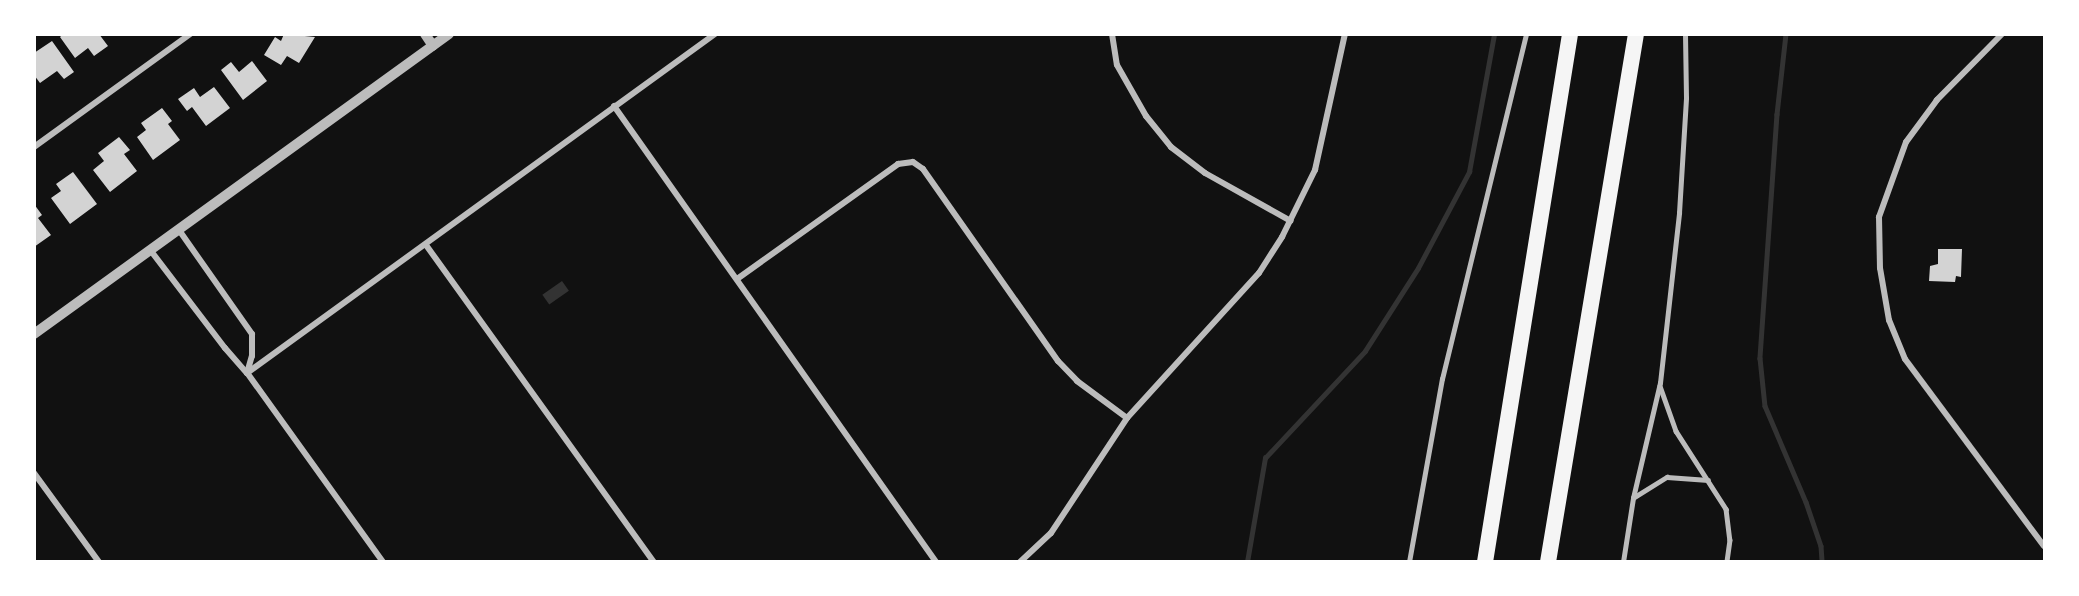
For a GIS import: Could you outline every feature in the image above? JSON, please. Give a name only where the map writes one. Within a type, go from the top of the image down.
[{"type":"highway","points":[[1485,561],[1570,34]]},
{"type":"highway","points":[[1548,561],[1636,34]]},
{"type":"street","points":[[34,147],[190,34]]},
{"type":"street","points":[[425,34],[433,46]]},
{"type":"street","points":[[34,334],[449,34]]},
{"type":"street","points":[[248,373],[715,34]]},
{"type":"street","points":[[1112,34],[1117,65],[1146,116],[1171,147],[1205,173],[1291,221]]},
{"type":"street","points":[[1020,561],[1051,533],[1126,418],[1258,273],[1291,221],[1315,170],[1346,34]]},
{"type":"street","points":[[2002,34],[1937,100],[1906,142],[1879,217],[1880,268],[1888,320],[1905,359],[2044,546]]},
{"type":"street","points":[[614,106],[936,561]]},
{"type":"street","points":[[737,279],[898,164],[913,162],[923,169],[1058,361],[1077,381],[1126,418]]},
{"type":"street","points":[[179,230],[252,334],[252,356],[248,373]]},
{"type":"street","points":[[426,245],[654,561]]},
{"type":"street","points":[[151,250],[225,348],[248,373],[383,561]]},
{"type":"street","points":[[34,472],[99,561]]},
{"type":"lane","points":[[1409,561],[1442,379],[1526,34]]},
{"type":"lane","points":[[1623,561],[1633,498],[1660,383],[1679,213],[1686,98],[1685,34]]},
{"type":"lane","points":[[1660,383],[1676,431],[1726,509],[1730,540],[1727,561]]},
{"type":"lane","points":[[1633,498],[1667,477],[1708,480]]},
{"type":"shaded area","points":[[562,281],[569,291],[549,305],[542,295]]},
{"type":"building","points":[[63,34],[99,34],[108,46],[94,56],[88,48],[75,58],[60,37]]},
{"type":"building","points":[[284,34],[315,37],[299,63],[287,56],[281,65],[264,55],[275,37],[281,41]]},
{"type":"building","points":[[52,41],[74,72],[64,79],[57,71],[40,83],[34,75],[34,53]]},
{"type":"building","points":[[252,61],[267,81],[243,100],[221,70],[231,62],[239,72]]},
{"type":"building","points":[[214,87],[230,108],[206,126],[192,107],[187,111],[178,99],[194,88],[200,97]]},
{"type":"building","points":[[162,108],[172,121],[168,124],[180,140],[153,160],[137,137],[146,130],[141,123]]},
{"type":"building","points":[[119,137],[130,150],[124,154],[137,171],[110,192],[93,170],[104,161],[98,153]]},
{"type":"building","points":[[73,172],[97,204],[70,224],[51,198],[61,191],[56,184]]},
{"type":"building","points":[[34,204],[42,215],[38,218],[51,235],[34,247]]},
{"type":"building","points":[[1938,249],[1962,249],[1961,277],[1956,276],[1955,282],[1929,281],[1930,266],[1938,264]]},
{"type":"waterway","points":[[1247,562],[1265,458],[1365,351],[1418,268],[1469,172],[1494,34]]},
{"type":"waterway","points":[[1786,34],[1777,114],[1760,358],[1765,406],[1806,502],[1821,546],[1822,562]]}]
